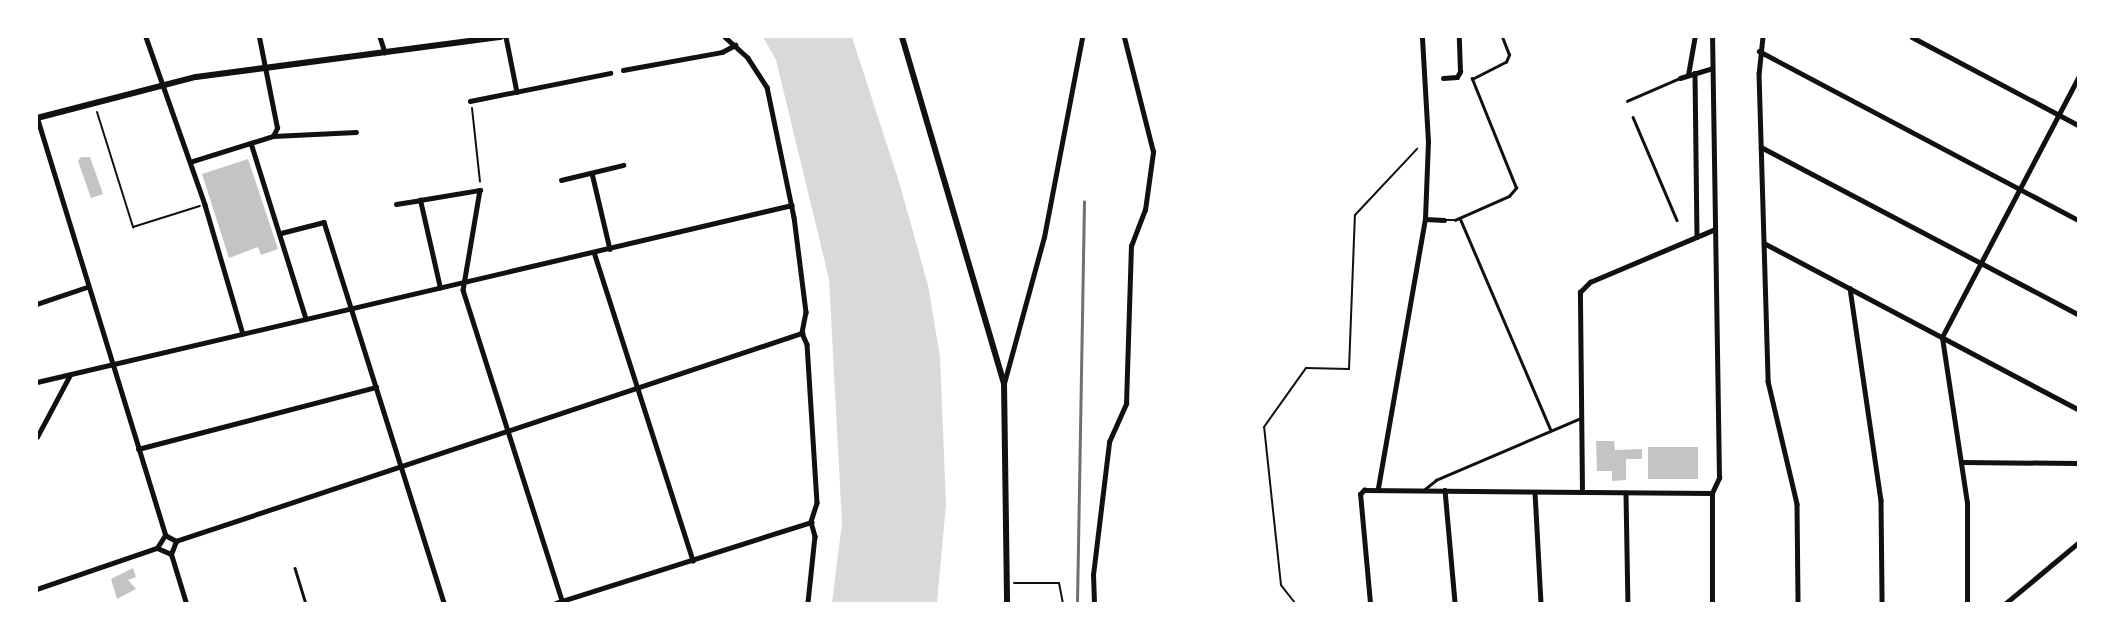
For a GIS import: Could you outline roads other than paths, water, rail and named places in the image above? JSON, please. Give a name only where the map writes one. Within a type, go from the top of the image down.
[{"type":"main road","points":[[37,118],[162,85],[266,67],[504,37]]},
{"type":"main road","points":[[902,37],[1004,383],[1007,603]]},
{"type":"street","points":[[146,37],[205,204],[243,334]]},
{"type":"street","points":[[258,37],[277,128],[273,136]]},
{"type":"street","points":[[380,37],[384,52]]},
{"type":"street","points":[[504,37],[517,92]]},
{"type":"street","points":[[725,37],[759,71],[766,87],[792,205],[806,312],[802,333],[807,345],[817,503],[811,522],[815,547],[808,603]]},
{"type":"street","points":[[1004,383],[1044,237],[1082,37]]},
{"type":"street","points":[[1094,603],[1093,575],[1110,442],[1126,404],[1131,246],[1145,210],[1153,152],[1124,37]]},
{"type":"street","points":[[1378,488],[1425,219],[1428,142],[1422,37]]},
{"type":"street","points":[[1443,79],[1457,77],[1460,72],[1459,37]]},
{"type":"street","points":[[1688,75],[1695,37]]},
{"type":"street","points":[[1712,37],[1710,69],[1719,478],[1712,494],[1712,603]]},
{"type":"street","points":[[1763,37],[1759,51],[1768,381],[1797,504],[1798,603]]},
{"type":"street","points":[[1912,37],[2078,125]]},
{"type":"street","points":[[623,70],[722,52],[735,45]]},
{"type":"street","points":[[1759,51],[2078,220]]},
{"type":"street","points":[[1680,78],[1710,69]]},
{"type":"street","points":[[1695,72],[1697,237]]},
{"type":"street","points":[[470,101],[610,73]]},
{"type":"street","points":[[1967,603],[1967,503],[1942,337],[2078,78]]},
{"type":"street","points":[[37,118],[165,535],[176,541],[802,333]]},
{"type":"street","points":[[190,162],[273,136],[356,131]]},
{"type":"street","points":[[251,143],[306,319]]},
{"type":"street","points":[[1761,147],[2078,314]]},
{"type":"street","points":[[561,180],[623,165]]},
{"type":"street","points":[[592,173],[610,249]]},
{"type":"street","points":[[396,204],[480,190],[464,282],[563,602]]},
{"type":"street","points":[[420,200],[440,288]]},
{"type":"street","points":[[37,382],[792,205]]},
{"type":"street","points":[[1425,219],[1444,220]]},
{"type":"street","points":[[281,233],[324,222],[444,603]]},
{"type":"street","points":[[1583,492],[1580,292],[1590,282],[1713,230]]},
{"type":"street","points":[[1764,243],[2078,409]]},
{"type":"street","points":[[594,252],[693,559]]},
{"type":"street","points":[[37,304],[87,287]]},
{"type":"street","points":[[1850,288],[1881,500],[1882,603]]},
{"type":"street","points":[[37,437],[71,374]]},
{"type":"street","points":[[138,449],[376,387]]},
{"type":"street","points":[[1961,462],[2078,463]]},
{"type":"street","points":[[1370,603],[1360,495],[1378,488],[1712,494]]},
{"type":"street","points":[[1445,490],[1455,603]]},
{"type":"street","points":[[1535,492],[1541,603]]},
{"type":"street","points":[[1626,493],[1628,603]]},
{"type":"street","points":[[556,603],[811,522]]},
{"type":"street","points":[[37,589],[157,548],[165,535]]},
{"type":"street","points":[[176,541],[171,554],[186,603]]},
{"type":"street","points":[[2006,603],[2078,543]]},
{"type":"street","points":[[157,548],[171,554]]},
{"type":"lane","points":[[1444,220],[1460,218],[1509,196],[1516,188],[1472,79],[1506,62],[1509,55],[1502,37]]},
{"type":"lane","points":[[1627,102],[1680,78]]},
{"type":"lane","points":[[1633,117],[1677,220]]},
{"type":"lane","points":[[1460,218],[1551,430]]},
{"type":"lane","points":[[1424,490],[1436,480],[1581,418]]},
{"type":"lane","points":[[295,569],[306,603]]},
{"type":"railway","points":[[1077,603],[1084,202]]}]
